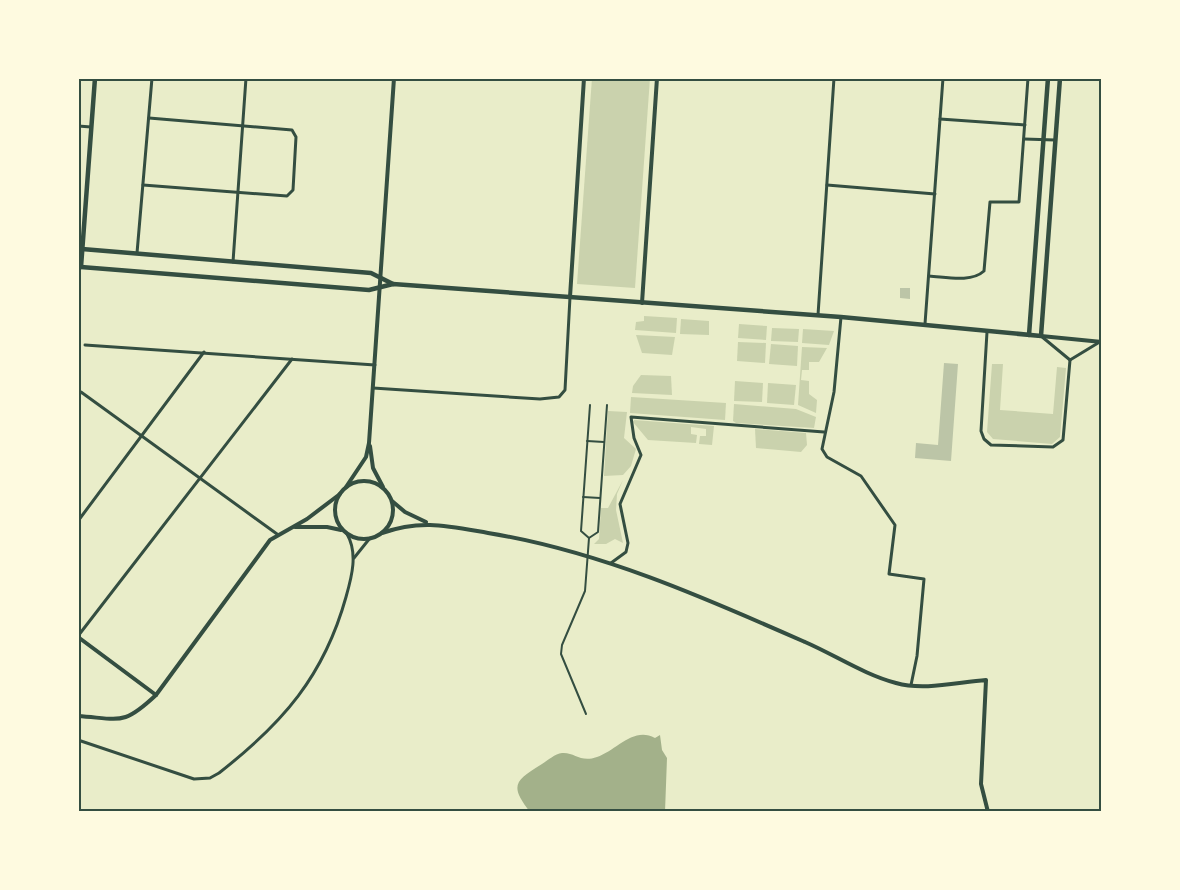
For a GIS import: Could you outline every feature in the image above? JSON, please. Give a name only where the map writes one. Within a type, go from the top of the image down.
[{"type":"main road","points":[[95,78],[79,268],[369,290],[393,284],[818,315],[1041,336],[1060,78]]},
{"type":"main road","points":[[1029,335],[1048,78]]},
{"type":"main road","points":[[78,243],[82,249]]},
{"type":"main road","points":[[82,249],[371,273],[393,284]]},
{"type":"street","points":[[137,254],[152,78]]},
{"type":"street","points":[[233,263],[246,78]]},
{"type":"street","points":[[78,716],[126,719],[133,716],[156,695],[277,534],[294,527],[340,494],[366,457],[382,279],[394,78]]},
{"type":"street","points":[[373,388],[540,399],[555,399],[565,390],[584,78]]},
{"type":"street","points":[[642,303],[657,78]]},
{"type":"street","points":[[818,315],[834,78]]},
{"type":"street","points":[[925,324],[943,78]]},
{"type":"street","points":[[928,276],[972,278],[984,271],[990,202],[1020,202],[1028,78]]},
{"type":"street","points":[[143,185],[287,196],[293,190],[296,137],[292,130],[148,118]]},
{"type":"street","points":[[940,119],[1024,125]]},
{"type":"street","points":[[78,126],[91,128]]},
{"type":"street","points":[[1024,139],[1055,140]]},
{"type":"street","points":[[827,185],[935,194]]},
{"type":"street","points":[[841,317],[834,392],[822,445],[824,454],[861,476],[895,525],[889,574],[924,579],[917,656],[911,686]]},
{"type":"street","points":[[987,332],[981,431],[984,439],[991,445],[1053,447],[1059,445],[1063,440],[1070,360]]},
{"type":"street","points":[[1041,336],[1101,342]]},
{"type":"street","points":[[1041,336],[1070,360]]},
{"type":"street","points":[[1070,360],[1101,342]]},
{"type":"street","points":[[85,345],[375,365]]},
{"type":"street","points":[[78,521],[204,352]]},
{"type":"street","points":[[156,695],[78,637],[291,359]]},
{"type":"street","points":[[80,394],[142,435],[277,534]]},
{"type":"street","points":[[589,539],[581,531],[590,405]]},
{"type":"street","points":[[586,714],[561,654],[562,645],[585,591],[589,539],[598,532],[607,405]]},
{"type":"street","points":[[611,563],[626,552],[628,543],[620,504],[641,455],[634,438],[632,417],[824,432]]},
{"type":"street","points":[[587,441],[604,442]]},
{"type":"street","points":[[369,443],[374,468],[391,499],[405,512],[432,524]]},
{"type":"street","points":[[346,487],[363,481],[375,483],[385,490]]},
{"type":"street","points":[[340,494],[335,514],[345,532],[354,560]]},
{"type":"street","points":[[583,497],[600,498]]},
{"type":"street","points":[[382,533],[392,518],[391,499]]},
{"type":"street","points":[[294,527],[327,527],[356,538],[370,538],[402,525],[432,524],[550,544],[611,563],[772,628],[886,680],[911,686],[986,680],[981,784],[988,812]]},
{"type":"street","points":[[78,740],[194,779],[210,778],[219,773],[293,706],[312,678],[340,620],[354,560],[370,538]]},
{"type":"shaded area","points":[[592,78],[650,78],[635,288],[577,284]]},
{"type":"shaded area","points":[[644,316],[677,318],[676,333],[635,330],[636,322],[644,321]]},
{"type":"shaded area","points":[[681,319],[709,321],[709,335],[680,334]]},
{"type":"shaded area","points":[[739,324],[767,326],[766,340],[738,338]]},
{"type":"shaded area","points":[[772,328],[799,329],[798,342],[771,341]]},
{"type":"shaded area","points":[[803,329],[834,331],[829,345],[802,343]]},
{"type":"shaded area","points":[[636,335],[675,337],[672,355],[642,353]]},
{"type":"shaded area","points":[[738,342],[766,343],[765,363],[737,361]]},
{"type":"shaded area","points":[[771,344],[798,346],[797,366],[769,364]]},
{"type":"shaded area","points":[[802,347],[827,348],[819,362],[809,362],[809,370],[802,370],[801,380],[809,381],[809,394],[817,400],[816,413],[798,405]]},
{"type":"shaded area","points":[[992,364],[1003,364],[1000,410],[1053,414],[1057,367],[1066,368],[1060,437],[1052,444],[993,439],[987,432]]},
{"type":"shaded area","points":[[641,375],[671,376],[672,395],[632,393],[633,386]]},
{"type":"shaded area","points":[[735,381],[763,383],[762,402],[734,401]]},
{"type":"shaded area","points":[[768,383],[796,385],[794,405],[767,403]]},
{"type":"shaded area","points":[[631,397],[726,403],[725,420],[630,413]]},
{"type":"shaded area","points":[[734,404],[796,409],[816,417],[814,428],[736,423],[733,421]]},
{"type":"shaded area","points":[[608,411],[627,412],[624,438],[636,449],[631,466],[623,475],[604,476]]},
{"type":"shaded area","points":[[634,420],[714,426],[712,445],[699,444],[700,436],[706,436],[706,429],[691,427],[691,434],[697,435],[696,443],[648,440],[633,422]]},
{"type":"shaded area","points":[[755,429],[806,433],[807,445],[801,452],[756,448]]},
{"type":"shaded area","points":[[623,480],[617,494],[616,510],[623,543],[615,539],[606,544],[594,544],[599,539],[601,508],[608,508]]},
{"type":"shaded area","points":[[647,735],[655,738],[660,735],[662,750],[667,758],[665,812],[530,812],[519,796],[517,789],[521,780],[557,755],[567,753],[591,759],[632,737]]},
{"type":"building","points":[[900,288],[910,288],[910,299],[900,298]]},
{"type":"building","points":[[944,363],[958,364],[951,461],[915,458],[916,443],[938,445]]}]
